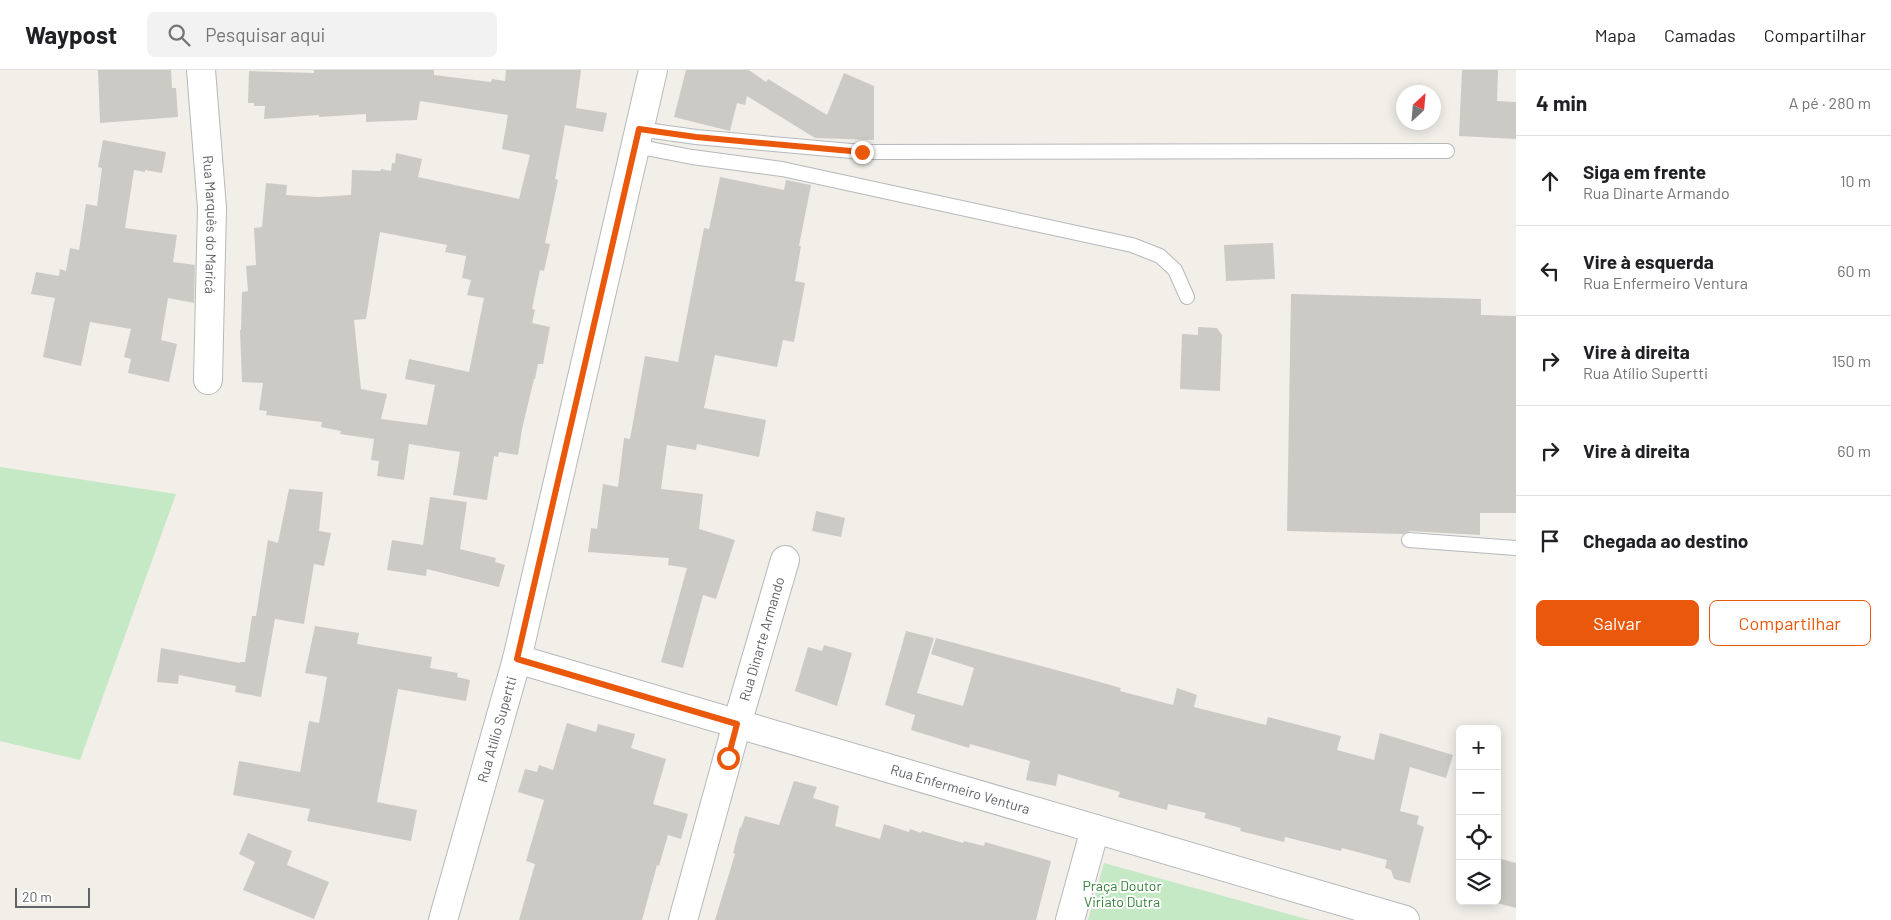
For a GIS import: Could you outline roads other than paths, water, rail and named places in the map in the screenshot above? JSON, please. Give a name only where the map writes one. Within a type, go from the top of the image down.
[{"type":"street","name":"Rua Marquês do Maricá","points":[[201,70],[212,208],[208,380]]},
{"type":"street","name":"Rua Atílio Supertti","points":[[443,920],[517,659],[653,70]]},
{"type":"street","name":"Rua Dinarte Armando","points":[[683,920],[785,560]]},
{"type":"street","name":"Rua Enfermeiro Ventura","points":[[517,659],[1405,920]]},
{"type":"street","points":[[1070,920],[1095,829]]},
{"type":"lane","points":[[637,138],[696,137],[862,152],[1447,151]]},
{"type":"lane","points":[[637,138],[692,157],[782,169],[1132,245],[1160,256],[1175,270],[1187,297]]},
{"type":"lane","points":[[1409,540],[1516,548]]},
{"type":"park label","name":"Praça Doutor Viriato Dutra","points":[[1122,894]]}]
